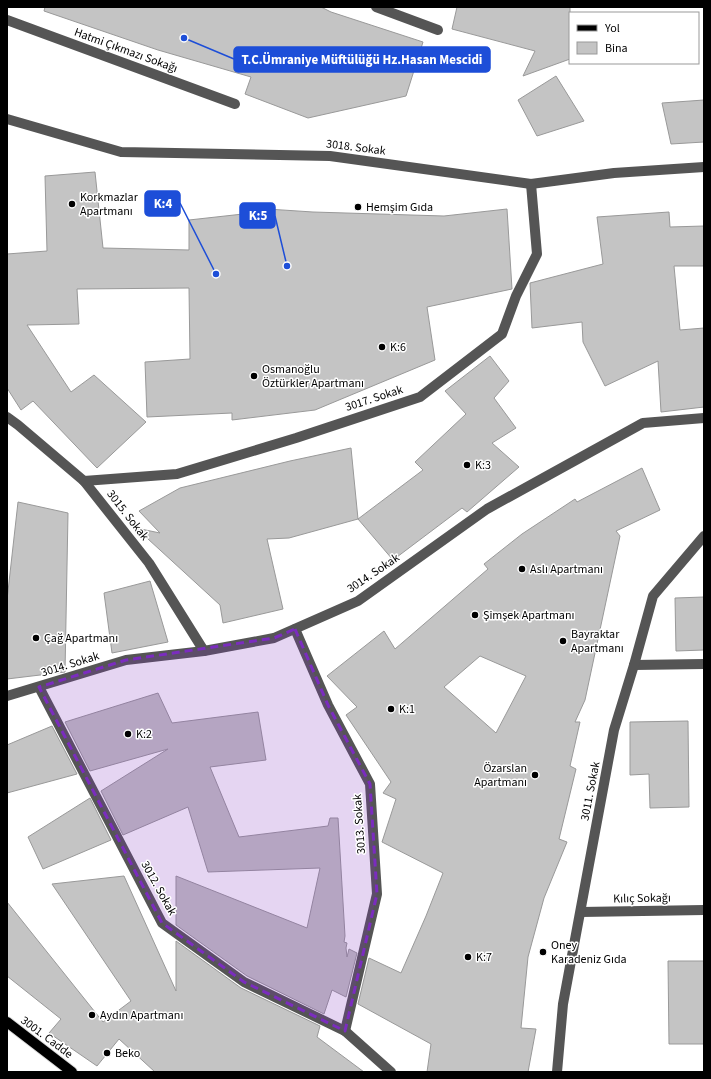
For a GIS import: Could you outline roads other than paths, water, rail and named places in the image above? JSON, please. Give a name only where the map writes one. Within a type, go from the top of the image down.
[{"type":"main road","name":"3001. Cadde","points":[[7,1022],[72,1072]]},
{"type":"street","points":[[376,7],[438,30]]},
{"type":"street","name":"Hatmi Çıkmazı Sokağı","points":[[7,20],[235,104]]},
{"type":"street","name":"3018. Sokak","points":[[7,119],[121,152],[330,156],[531,184],[614,173],[704,167]]},
{"type":"street","name":"3017. Sokak","points":[[84,481],[177,474],[296,438],[420,397],[502,334],[516,296],[537,254],[531,184]]},
{"type":"street","name":"3015. Sokak","points":[[7,417],[84,481],[149,563],[204,651]]},
{"type":"street","name":"3014. Sokak","points":[[7,696],[126,660],[204,651],[274,638],[358,601],[487,509],[643,423],[704,418]]},
{"type":"street","name":"3011. Sokak","points":[[557,1072],[563,1004],[614,730],[653,596],[704,536]]},
{"type":"street","name":"3013. Sokak","points":[[295,629],[328,705],[370,784],[377,894],[345,1031]]},
{"type":"street","points":[[634,665],[704,664]]},
{"type":"street","name":"3012. Sokak","points":[[39,687],[162,923],[244,982],[345,1031],[391,1072]]},
{"type":"street","name":"Kılıç Sokağı","points":[[581,912],[704,910]]},
{"type":"place","name":"T.C.Ümraniye Müftülüğü Hz.Hasan Mescidi","points":[[184,38]]},
{"type":"place","name":"Korkmazlar Apartmanı","points":[[72,204]]},
{"type":"place","name":"Hemşim Gıda","points":[[358,207]]},
{"type":"place","name":"K:5","points":[[287,266]]},
{"type":"place","name":"K:4","points":[[216,274]]},
{"type":"place","name":"K:6","points":[[382,347]]},
{"type":"place","name":"Osmanoğlu Öztürkler Apartmanı","points":[[254,376]]},
{"type":"place","name":"K:3","points":[[467,465]]},
{"type":"place","name":"Aslı Apartmanı","points":[[522,569]]},
{"type":"place","name":"Şimşek Apartmanı","points":[[475,615]]},
{"type":"place","name":"Çağ Apartmanı","points":[[36,638]]},
{"type":"place","name":"Bayraktar Apartmanı","points":[[563,641]]},
{"type":"place","name":"K:1","points":[[391,709]]},
{"type":"place","name":"K:2","points":[[128,734]]},
{"type":"place","name":"Özarslan Apartmanı","points":[[535,775]]},
{"type":"place","name":"Oney Karadeniz Gıda","points":[[543,952]]},
{"type":"place","name":"K:7","points":[[468,957]]},
{"type":"place","name":"Aydın Apartmanı","points":[[92,1015]]},
{"type":"place","name":"Beko","points":[[107,1053]]}]
